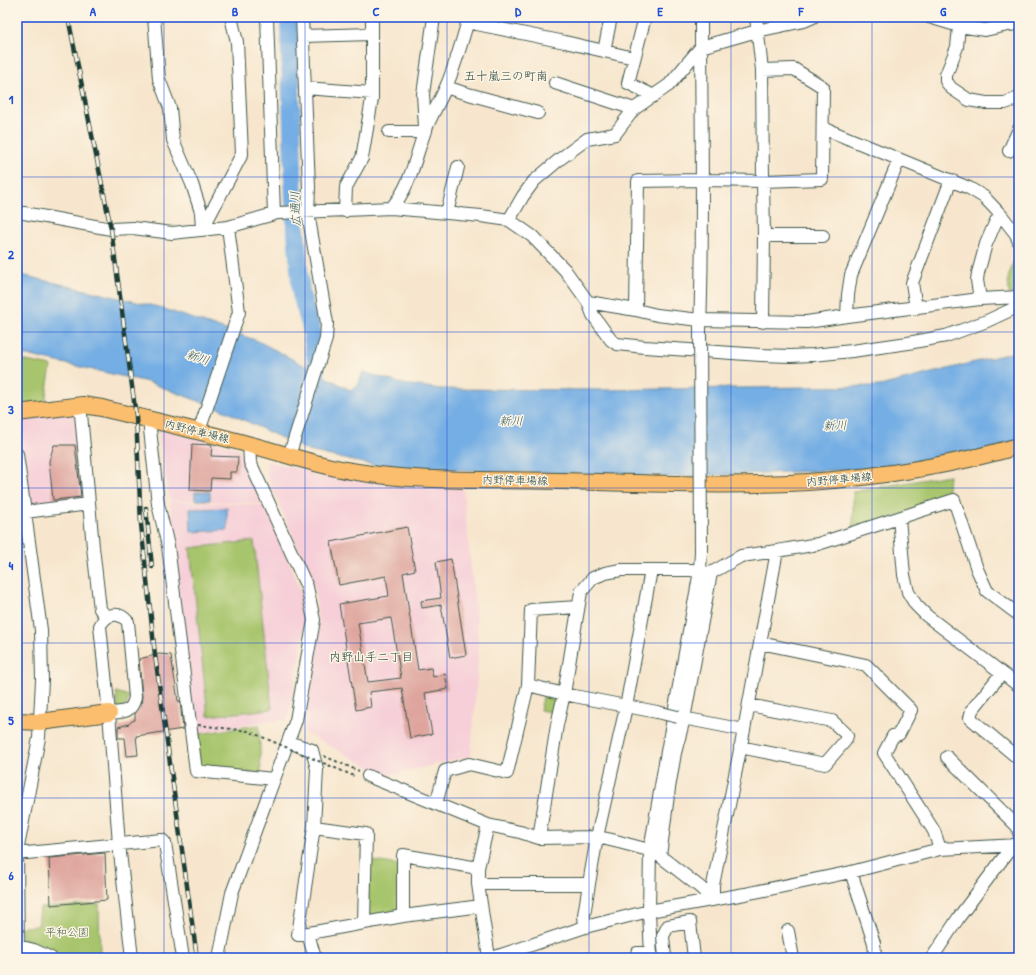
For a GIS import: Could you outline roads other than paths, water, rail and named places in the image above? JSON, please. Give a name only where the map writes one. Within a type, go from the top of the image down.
[{"type":"main road","name":"内野停車場線","points":[[17,413],[83,405],[102,408],[249,444],[321,465],[379,476],[428,480],[746,484],[806,482],[855,478],[916,470],[984,456],[1019,446]]},
{"type":"main road","points":[[17,721],[40,722],[109,713]]},
{"type":"street","points":[[154,17],[159,79],[170,108],[173,140],[192,184],[201,212],[202,230]]},
{"type":"street","points":[[202,230],[242,154],[236,42],[231,17]]},
{"type":"street","points":[[267,17],[276,214]]},
{"type":"street","points":[[289,456],[326,339],[327,323],[306,213],[309,187],[302,17]]},
{"type":"street","points":[[345,211],[346,187],[362,158],[372,93],[372,17]]},
{"type":"street","points":[[426,131],[423,94],[434,17]]},
{"type":"street","points":[[604,51],[611,17]]},
{"type":"street","points":[[645,17],[628,83],[654,96]]},
{"type":"street","points":[[655,853],[676,753],[706,572],[700,551],[700,324],[702,180],[701,17]]},
{"type":"street","points":[[756,17],[762,70],[762,181],[764,236],[763,322]]},
{"type":"street","points":[[508,220],[534,181],[587,139],[615,134],[634,109],[669,85],[701,47],[757,31],[804,21],[813,17]]},
{"type":"street","points":[[929,17],[960,21],[985,30],[1017,22]]},
{"type":"street","points":[[391,208],[398,201],[408,182],[426,131],[459,52],[468,20],[634,58]]},
{"type":"street","points":[[960,21],[956,47],[946,75],[946,81],[951,88],[969,100],[986,103],[1005,103],[1019,98]]},
{"type":"street","points":[[303,36],[372,34]]},
{"type":"street","points":[[636,310],[638,180],[762,181],[822,179],[823,87],[794,69],[762,70]]},
{"type":"street","points":[[555,83],[634,109]]},
{"type":"street","points":[[446,86],[461,92],[538,112]]},
{"type":"street","points":[[305,88],[372,93]]},
{"type":"street","points":[[823,128],[969,188],[984,197],[1001,215],[1016,234],[1019,242]]},
{"type":"street","points":[[1008,151],[1019,129]]},
{"type":"street","points":[[389,132],[426,131]]},
{"type":"street","points":[[847,316],[851,275],[899,160]]},
{"type":"street","points":[[447,213],[458,167]]},
{"type":"street","points":[[916,308],[912,283],[951,180]]},
{"type":"street","points":[[17,213],[111,229],[134,228],[172,233],[228,227],[276,214],[391,208],[481,216],[508,220],[532,236],[565,270],[588,302],[593,315],[611,340],[617,344],[645,347],[790,356],[852,351],[946,336],[987,321],[1017,308],[1019,305]]},
{"type":"street","points":[[980,299],[978,273],[986,244],[996,221],[1001,215]]},
{"type":"street","points":[[199,431],[239,312],[228,227]]},
{"type":"street","points":[[764,236],[823,236]]},
{"type":"street","points":[[588,302],[636,310],[700,324],[807,322],[980,299],[1019,297]]},
{"type":"street","points":[[83,405],[81,414],[93,547],[100,610],[106,617]]},
{"type":"street","points":[[149,420],[158,504],[168,546],[196,771],[274,779]]},
{"type":"street","points":[[219,958],[232,893],[296,720],[314,620],[307,587],[250,462],[249,444]]},
{"type":"street","points":[[17,454],[26,512],[23,544],[41,630],[42,680],[39,738],[17,852],[18,952],[34,950],[51,958]]},
{"type":"street","points":[[540,838],[557,724],[564,694],[581,592],[593,578],[605,573],[621,570],[706,572],[741,556],[818,544],[954,500],[977,569],[987,591],[1019,615]]},
{"type":"street","points":[[26,512],[89,504]]},
{"type":"street","points":[[899,518],[904,575],[908,592],[916,605],[927,616],[1019,686]]},
{"type":"street","points":[[713,900],[713,885],[744,730],[777,551]]},
{"type":"street","points":[[585,927],[584,916],[588,884],[626,707],[651,570]]},
{"type":"street","points":[[637,953],[651,956],[649,911],[666,757],[706,572]]},
{"type":"street","points":[[436,804],[445,771],[469,764],[507,773],[528,685],[531,610],[578,608]]},
{"type":"street","points":[[109,713],[124,712],[130,709],[134,703],[135,697],[128,622],[124,618],[114,615],[106,617],[100,626],[109,713],[119,844],[132,958]]},
{"type":"street","points":[[760,643],[866,665],[911,710],[899,734],[893,736],[884,753],[934,831],[940,849]]},
{"type":"street","points":[[1002,673],[972,710],[970,718],[1019,759]]},
{"type":"street","points":[[528,685],[626,707],[744,730]]},
{"type":"street","points":[[740,747],[825,764],[846,741],[847,736],[832,721],[748,705]]},
{"type":"street","points":[[288,742],[312,750],[317,770],[314,827],[298,935],[404,916],[482,906]]},
{"type":"street","points":[[947,757],[1018,826],[1019,833]]},
{"type":"street","points":[[368,776],[488,825],[540,838],[597,837],[624,842],[655,853],[701,888],[713,900]]},
{"type":"street","points":[[488,825],[478,868],[478,884],[489,958]]},
{"type":"street","points":[[314,827],[366,834],[364,923]]},
{"type":"street","points":[[17,852],[26,853],[162,840],[164,843],[183,958]]},
{"type":"street","points":[[492,958],[585,927],[611,926],[649,911],[713,900],[851,872],[940,849],[1016,845]]},
{"type":"street","points":[[932,958],[959,917],[1016,845]]},
{"type":"street","points":[[404,916],[404,855],[478,868]]},
{"type":"street","points":[[851,872],[874,943],[875,954],[873,958]]},
{"type":"street","points":[[478,884],[588,884]]},
{"type":"street","points":[[665,958],[663,936],[668,926],[690,922],[694,958]]},
{"type":"street","points":[[788,931],[793,958]]},
{"type":"street","points":[[308,934],[315,958]]},
{"type":"water","name":"新川","points":[[17,274],[158,307],[258,341],[350,390],[358,386],[363,372],[403,384],[441,389],[598,390],[880,386],[1019,351],[1019,440],[936,466],[667,477],[381,467],[309,451],[225,411],[148,382],[17,353]]},
{"type":"water","points":[[195,492],[210,492],[210,500],[195,500]]},
{"type":"water","points":[[227,508],[228,530],[191,532],[190,509]]},
{"type":"waterway","name":"広通川","points":[[289,17],[294,205],[301,294],[311,328],[316,360],[316,377]]},
{"type":"railway","points":[[68,17],[111,229],[136,416],[141,524],[155,655],[197,958]]},
{"type":"railway","points":[[146,508],[152,567]]},
{"type":"district","name":"五十嵐三の町南","points":[[506,75]]},
{"type":"district","name":"内野山手二丁目","points":[[371,656]]},
{"type":"park label","name":"平和公園","points":[[67,932]]}]
